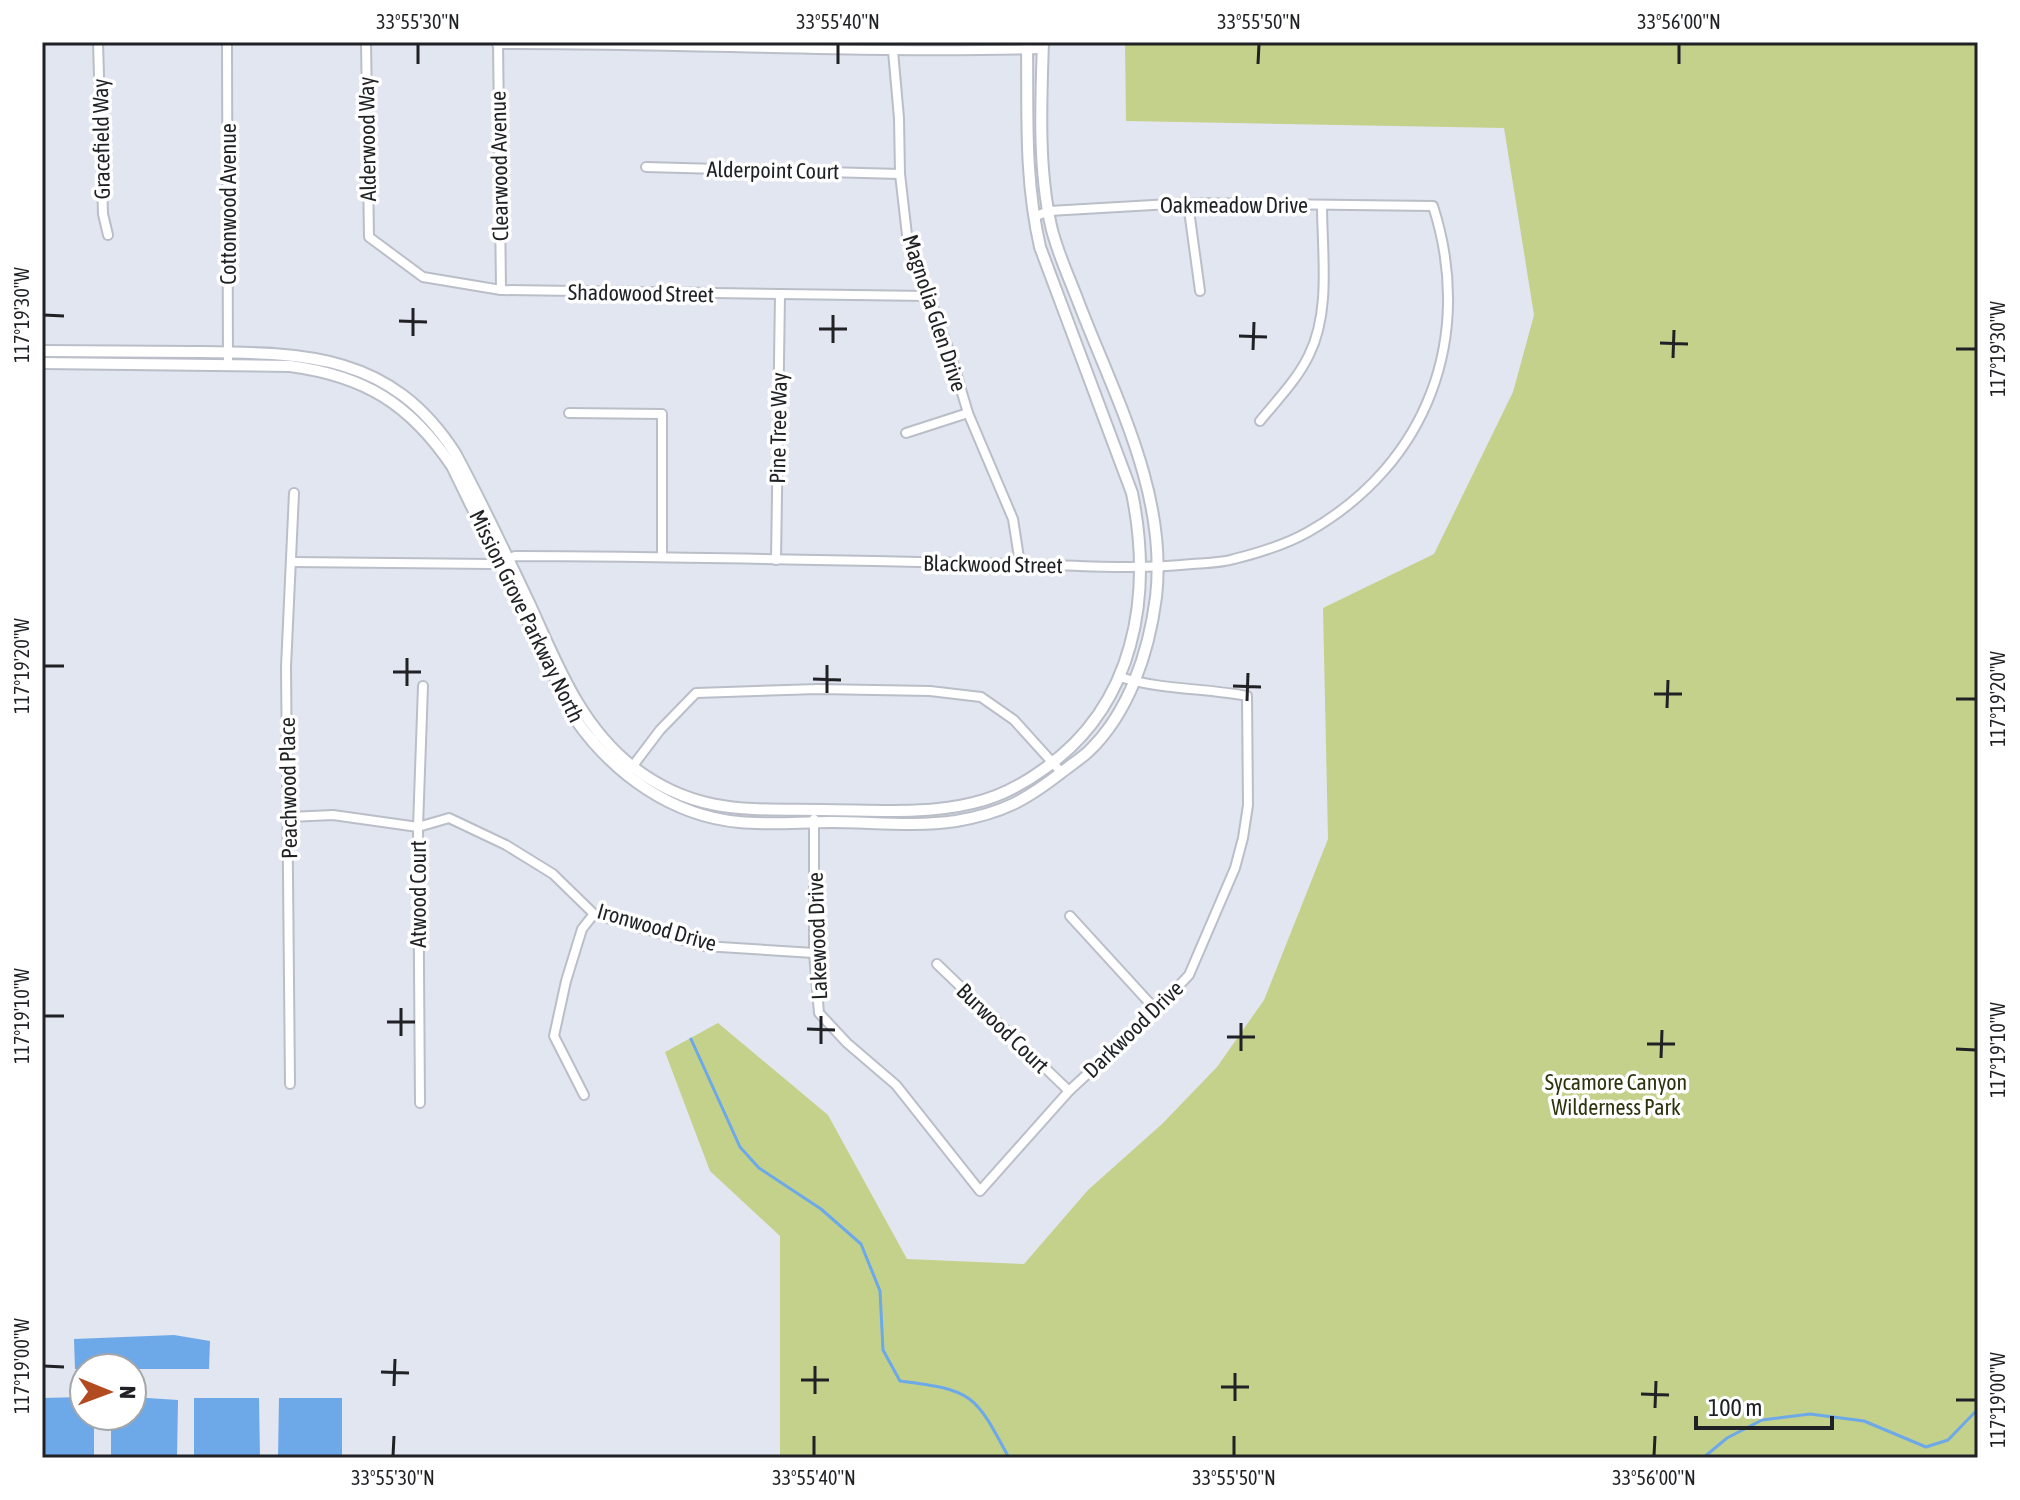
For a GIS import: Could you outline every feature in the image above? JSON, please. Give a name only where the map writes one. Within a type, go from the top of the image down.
[{"type":"street","name":"Gracefield Way","points":[[98,42],[103,214],[108,235]]},
{"type":"street","name":"Cottonwood Avenue","points":[[227,42],[228,366]]},
{"type":"street","name":"Alderwood Way","points":[[366,42],[369,237]]},
{"type":"street","points":[[498,43],[621,43],[893,51],[1043,46]]},
{"type":"street","name":"Clearwood Avenue","points":[[498,43],[501,290]]},
{"type":"street","name":"Mission Grove Parkway North","points":[[42,351],[286,354],[328,361],[369,377],[409,400],[443,435],[455,453],[576,720],[604,755],[629,771],[710,805],[734,809],[919,810],[975,803],[1012,790],[1054,762],[1088,728],[1105,705],[1120,677],[1138,611],[1141,569],[1138,521],[1128,480],[1040,247],[1027,167],[1027,46]]},
{"type":"street","name":"Mission Grove Parkway North","points":[[629,771],[657,796],[698,814],[738,822],[933,823],[979,816],[1037,793],[1089,751],[1125,702],[1147,644],[1155,604],[1157,568],[1153,511],[1141,464],[1051,227],[1043,162],[1043,46]]},
{"type":"street","name":"Magnolia Glen Drive","points":[[893,51],[907,235],[968,413],[1013,519],[1020,564]]},
{"type":"street","name":"Alderpoint Court","points":[[646,167],[900,174]]},
{"type":"street","points":[[1188,203],[1200,291]]},
{"type":"street","name":"Oakmeadow Drive","points":[[1036,216],[1049,211],[1188,203],[1433,206]]},
{"type":"street","points":[[1260,421],[1298,374],[1319,327],[1322,205]]},
{"type":"street","name":"Blackwood Street","points":[[292,562],[662,556],[1141,569],[1231,560],[1305,534],[1327,520],[1370,487],[1402,449],[1428,401],[1445,348],[1449,315],[1445,246],[1433,206]]},
{"type":"street","name":"Shadowood Street","points":[[369,237],[423,277],[501,290],[928,296]]},
{"type":"street","name":"Pine Tree Way","points":[[776,560],[780,295]]},
{"type":"street","name":"Mission Grove Parkway North","points":[[42,363],[290,366],[326,373],[370,389],[409,413],[424,428],[452,466],[503,560]]},
{"type":"street","points":[[569,413],[662,414],[662,556]]},
{"type":"street","points":[[906,433],[968,413]]},
{"type":"street","name":"Peachwood Place","points":[[290,1084],[286,667],[294,493]]},
{"type":"street","points":[[1120,677],[1133,681]]},
{"type":"street","name":"Darkwood Drive","points":[[980,1191],[1069,1091],[1189,975],[1235,868],[1248,805],[1247,696],[1133,681]]},
{"type":"street","name":"Atwood Court","points":[[420,1103],[418,827],[423,686]]},
{"type":"street","points":[[629,771],[660,730],[696,693],[818,689],[930,691],[981,697],[1014,720],[1061,772]]},
{"type":"street","name":"Lakewood Drive","points":[[814,810],[814,953],[819,1013],[847,1043],[896,1085],[980,1191]]},
{"type":"street","name":"Ironwood Drive","points":[[289,817],[333,815],[418,827],[449,818],[506,845],[553,874],[594,914],[704,946],[814,953]]},
{"type":"street","points":[[584,1095],[554,1036],[582,929],[594,914]]},
{"type":"street","points":[[1070,916],[1156,1010]]},
{"type":"street","name":"Burwood Court","points":[[937,964],[1069,1091]]},
{"type":"green space","name":"Sycamore Canyon Wilderness Park","points":[[1125,42],[1978,42],[1978,1458],[780,1458],[780,1236],[710,1171],[665,1052],[718,1023],[828,1115],[907,1259],[1024,1264],[1088,1190],[1162,1124],[1217,1067],[1264,1000],[1328,839],[1323,608],[1434,554],[1513,392],[1534,315],[1504,128],[1126,121]]},
{"type":"water","points":[[174,1335],[210,1341],[209,1369],[148,1369],[148,1352],[74,1352],[74,1339]]},
{"type":"water","points":[[68,1397],[68,1432],[94,1432],[94,1458],[42,1458],[42,1398]]},
{"type":"water","points":[[148,1398],[178,1400],[177,1458],[111,1458],[111,1432],[148,1432]]},
{"type":"water","points":[[194,1398],[259,1398],[260,1458],[194,1458]]},
{"type":"water","points":[[279,1398],[342,1398],[342,1458],[278,1458]]},
{"type":"waterway","points":[[691,1039],[740,1147],[759,1168],[821,1209],[861,1244],[880,1291],[883,1350],[900,1381],[943,1388],[969,1399],[988,1420],[1009,1458]]},
{"type":"waterway","points":[[1703,1458],[1727,1438],[1762,1420],[1810,1414],[1864,1421],[1926,1447],[1948,1440],[1978,1409]]}]
